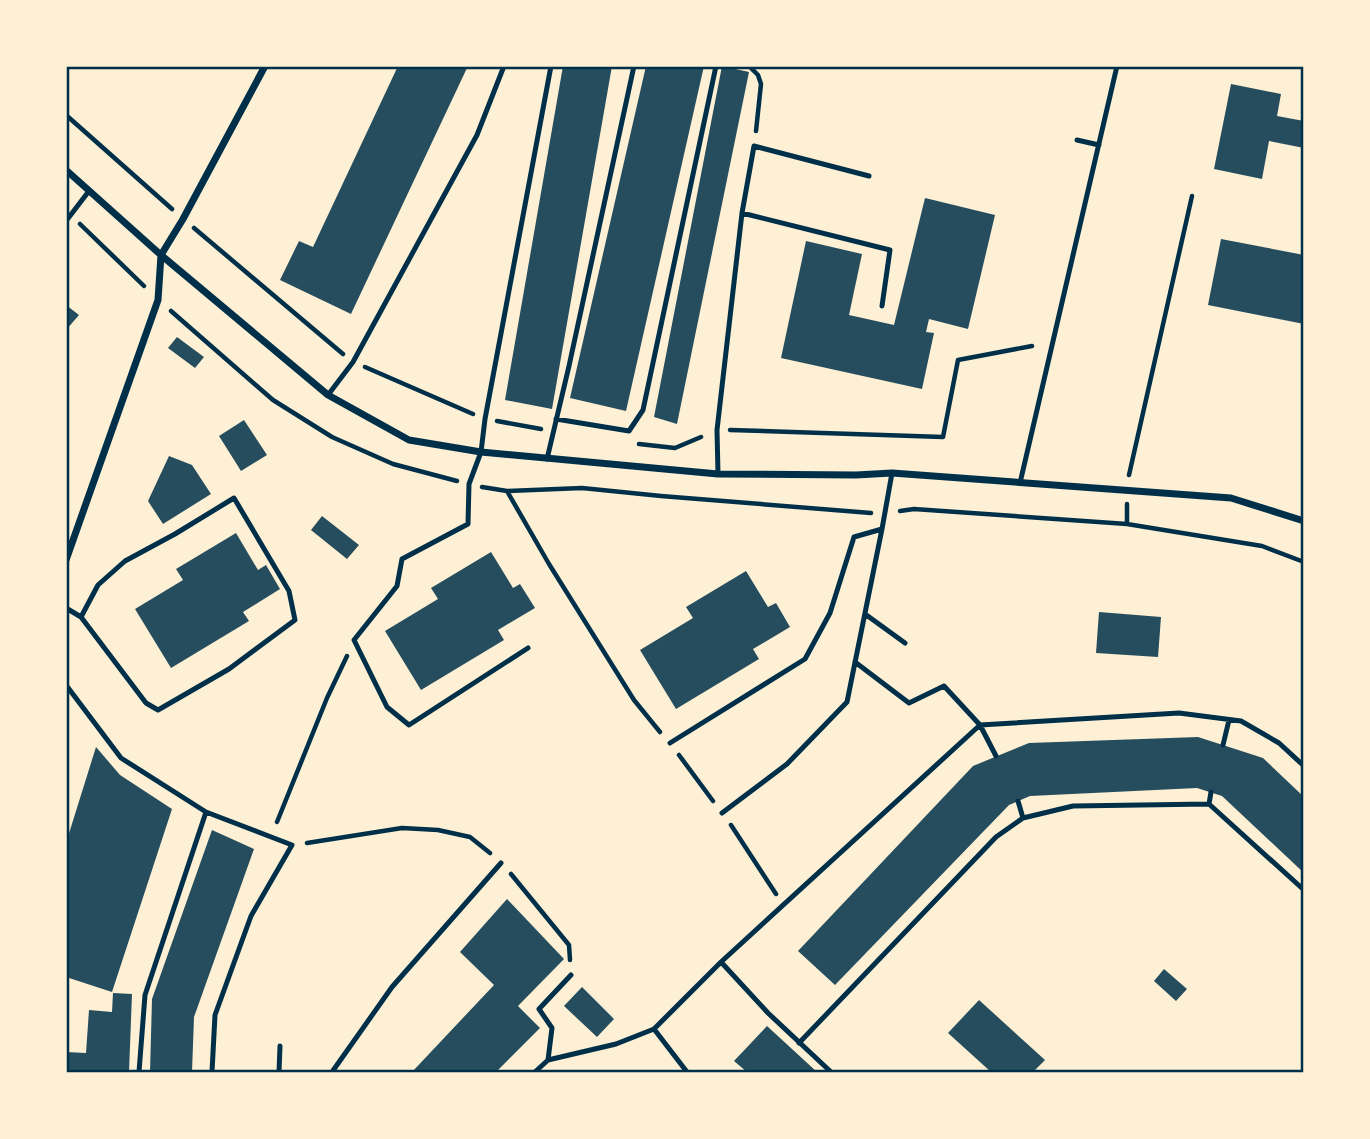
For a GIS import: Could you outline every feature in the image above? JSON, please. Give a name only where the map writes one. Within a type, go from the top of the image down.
[{"type":"street","points":[[66,560],[159,300],[161,255],[265,66]]},
{"type":"street","points":[[66,170],[161,255],[328,395],[409,439],[481,452],[718,474],[892,473],[1231,498],[1304,521]]},
{"type":"lane","points":[[328,395],[353,362],[477,135],[504,66]]},
{"type":"lane","points":[[528,648],[409,726],[387,707],[354,640],[397,586],[402,559],[468,524],[469,485],[481,452],[551,66]]},
{"type":"lane","points":[[547,459],[634,66]]},
{"type":"lane","points":[[556,419],[629,431],[643,410],[716,66]]},
{"type":"lane","points":[[1020,483],[1117,66]]},
{"type":"lane","points":[[1077,140],[1099,145]]},
{"type":"lane","points":[[718,474],[717,430],[742,214],[754,146],[869,176]]},
{"type":"lane","points":[[66,221],[89,191]]},
{"type":"lane","points":[[742,214],[890,250],[882,306]]},
{"type":"lane","points":[[722,813],[787,764],[847,702],[892,473]]},
{"type":"lane","points":[[66,608],[81,617],[146,704],[158,710],[229,669],[295,620],[289,591],[234,498],[125,561],[98,585],[81,617]]},
{"type":"lane","points":[[670,743],[805,659],[830,613],[854,537],[882,529]]},
{"type":"lane","points":[[864,614],[905,643]]},
{"type":"lane","points":[[855,662],[909,703],[944,686],[980,725],[996,756]]},
{"type":"lane","points":[[66,685],[121,758],[206,812],[292,845],[251,916],[215,1015],[212,1073]]},
{"type":"lane","points":[[535,1073],[548,1060],[617,1044],[654,1029],[721,962],[980,725],[1179,713],[1229,719],[1241,722],[1279,743],[1304,766]]},
{"type":"lane","points":[[1223,745],[1229,719]]},
{"type":"lane","points":[[1209,804],[1211,792]]},
{"type":"lane","points":[[1018,801],[1023,818]]},
{"type":"lane","points":[[799,1043],[996,837],[1023,818],[1073,806],[1209,804],[1304,890]]},
{"type":"lane","points":[[139,1073],[145,995],[206,812]]},
{"type":"lane","points":[[332,1073],[392,987],[501,863]]},
{"type":"lane","points":[[721,962],[768,1013],[831,1073]]},
{"type":"lane","points":[[548,1060],[552,1028],[539,1009],[571,975]]},
{"type":"lane","points":[[654,1029],[687,1073]]},
{"type":"lane","points":[[279,1073],[280,1046]]},
{"type":"path","points":[[749,66],[758,75],[761,84],[754,146]]},
{"type":"path","points":[[66,115],[183,219],[353,362],[485,419],[553,432]]},
{"type":"path","points":[[1127,524],[1126,490],[1192,196]]},
{"type":"path","points":[[637,443],[675,448],[717,430],[943,436],[958,360],[1032,346]]},
{"type":"path","points":[[507,491],[634,700],[722,813],[783,906]]},
{"type":"path","points":[[271,837],[317,722],[354,640]]},
{"type":"path","points":[[292,845],[402,828],[438,830],[470,837],[501,863],[569,945],[571,975]]},
{"type":"building","points":[[398,66],[467,68],[351,314],[280,280],[299,241],[313,247]]},
{"type":"building","points":[[563,66],[612,66],[552,409],[505,400]]},
{"type":"building","points":[[646,66],[704,66],[626,411],[570,398]]},
{"type":"building","points":[[722,66],[749,72],[677,424],[654,417]]},
{"type":"building","points":[[1231,84],[1281,94],[1277,116],[1304,121],[1304,148],[1269,141],[1262,179],[1214,169]]},
{"type":"building","points":[[925,198],[995,215],[968,329],[929,319],[926,332],[934,333],[922,389],[781,358],[806,241],[862,254],[849,315],[894,325]]},
{"type":"building","points":[[1221,239],[1304,255],[1304,324],[1208,305]]},
{"type":"building","points":[[66,305],[79,315],[66,330]]},
{"type":"building","points":[[177,337],[204,357],[195,368],[168,348]]},
{"type":"building","points":[[244,420],[267,455],[241,471],[219,436]]},
{"type":"building","points":[[169,456],[192,465],[211,494],[163,524],[148,501]]},
{"type":"building","points":[[322,516],[359,545],[347,559],[311,530]]},
{"type":"building","points":[[236,533],[258,570],[266,565],[280,589],[243,612],[249,621],[171,668],[135,609],[183,580],[176,569]]},
{"type":"building","points":[[491,552],[513,588],[520,584],[535,608],[498,630],[504,640],[421,690],[385,631],[438,599],[431,588]]},
{"type":"building","points":[[746,571],[768,607],[776,603],[790,627],[753,649],[759,659],[676,709],[640,650],[693,618],[686,607]]},
{"type":"building","points":[[1099,612],[1161,617],[1158,657],[1096,653]]},
{"type":"building","points":[[1198,737],[1263,758],[1304,797],[1304,873],[1222,796],[1197,788],[1030,796],[1009,805],[835,985],[798,951],[973,766],[1029,743]]},
{"type":"building","points":[[96,747],[120,775],[172,809],[112,992],[66,977],[66,843]]},
{"type":"building","points":[[212,830],[254,849],[194,1017],[192,1072],[150,1072],[152,999]]},
{"type":"building","points":[[507,899],[564,959],[518,1006],[540,1028],[496,1072],[412,1072],[494,985],[460,952]]},
{"type":"building","points":[[1164,969],[1187,989],[1176,1001],[1154,981]]},
{"type":"building","points":[[582,987],[614,1019],[597,1037],[564,1006]]},
{"type":"building","points":[[113,993],[132,994],[129,1072],[66,1072],[66,1052],[86,1053],[89,1010],[112,1012]]},
{"type":"building","points":[[979,1000],[1045,1060],[1033,1072],[991,1072],[948,1033]]},
{"type":"building","points":[[767,1026],[817,1072],[747,1072],[734,1061]]}]
